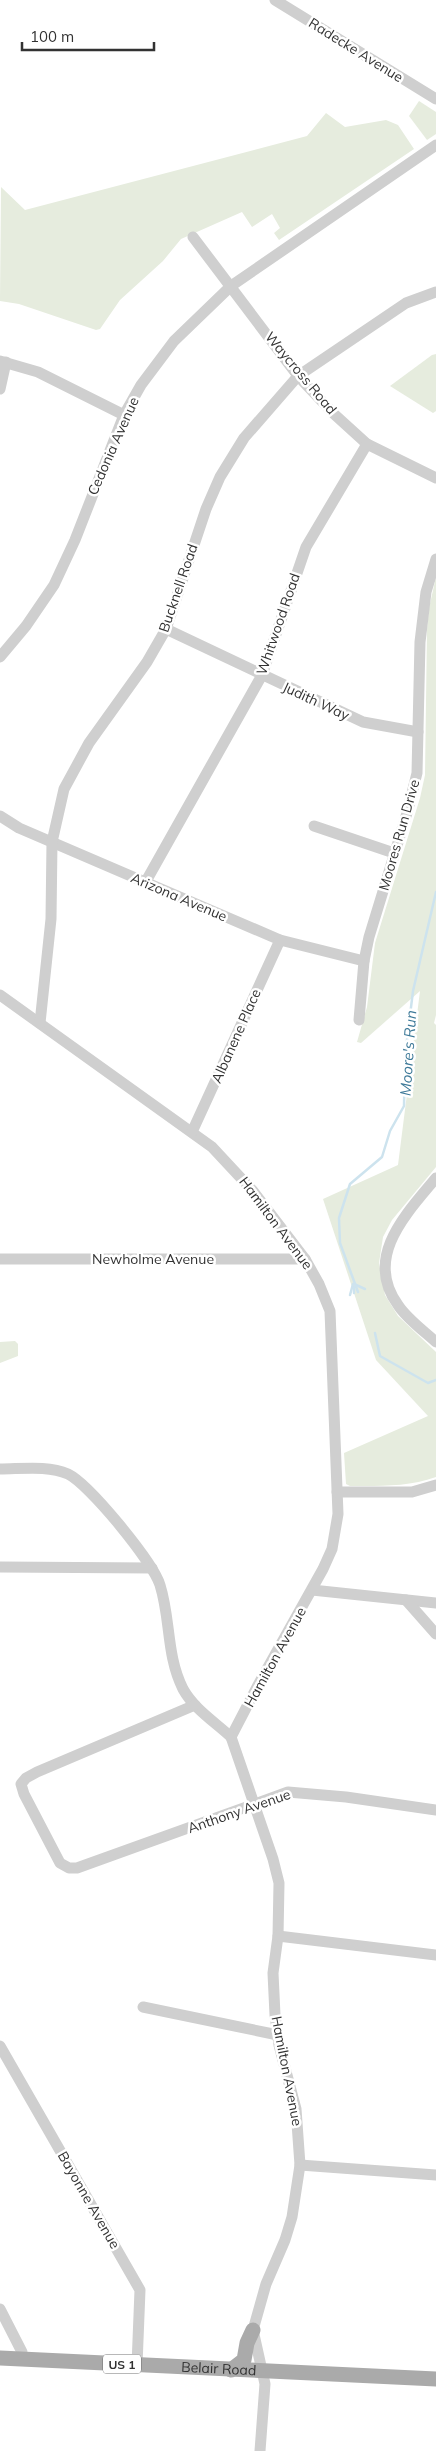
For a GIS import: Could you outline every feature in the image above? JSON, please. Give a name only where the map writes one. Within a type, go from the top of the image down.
[{"type":"main road","points":[[231,2370],[244,2360],[247,2343],[253,2330]]},
{"type":"main road","name":"Belair Road","points":[[0,2358],[436,2379]]},
{"type":"street","name":"Radecke Avenue","points":[[275,0],[436,100]]},
{"type":"street","name":"Cedonia Avenue","points":[[0,657],[26,626],[61,570],[124,415],[141,385],[174,341],[231,286],[436,145]]},
{"type":"street","name":"Waycross Road","points":[[193,237],[298,376],[334,414],[368,444],[436,478]]},
{"type":"street","name":"Bucknell Road","points":[[40,1024],[51,919],[52,842],[64,789],[76,765],[105,718],[147,662],[166,629],[206,509],[220,476],[244,438],[298,376],[406,303],[436,292]]},
{"type":"street","points":[[0,389],[3,362],[38,372],[124,415]]},
{"type":"street","name":"Whitwood Road","points":[[145,883],[262,675],[306,547],[368,444]]},
{"type":"street","name":"Moores Run Drive","points":[[359,1020],[364,961],[417,773],[418,681],[422,612],[436,559]]},
{"type":"street","name":"Judith Way","points":[[166,629],[366,723],[418,732]]},
{"type":"street","name":"Arizona Avenue","points":[[0,816],[52,842],[280,940],[364,961]]},
{"type":"street","points":[[314,826],[394,853]]},
{"type":"street","name":"Albanene Place","points":[[192,1132],[280,940]]},
{"type":"street","name":"Hamilton Avenue","points":[[0,995],[212,1147],[231,1166],[305,1259],[319,1284],[330,1311],[338,1514],[332,1549],[312,1590],[231,1737],[253,1805],[273,1858],[279,1883],[278,1936],[273,1987],[278,2035],[296,2109],[300,2165],[292,2217],[282,2247],[266,2284],[253,2330],[265,2384],[260,2451]]},
{"type":"street","points":[[435,1183],[395,1229],[389,1247],[386,1267],[388,1282],[395,1300],[402,1310],[436,1342]]},
{"type":"street","name":"Newholme Avenue","points":[[0,1259],[305,1259]]},
{"type":"street","points":[[0,1469],[51,1470],[75,1478],[125,1533],[152,1568],[161,1586],[170,1652],[182,1686],[195,1705],[231,1737]]},
{"type":"street","points":[[337,1492],[412,1492],[436,1485]]},
{"type":"street","points":[[0,1567],[152,1568]]},
{"type":"street","points":[[312,1590],[436,1603]]},
{"type":"street","points":[[406,1600],[436,1634]]},
{"type":"street","name":"Anthony Avenue","points":[[195,1705],[36,1772],[23,1781],[21,1784],[24,1794],[56,1858],[65,1866],[77,1868],[288,1792],[436,1810]]},
{"type":"street","points":[[278,1936],[436,1955]]},
{"type":"street","points":[[144,2007],[278,2035]]},
{"type":"street","name":"Bayonne Avenue","points":[[0,2046],[140,2290],[137,2365]]},
{"type":"street","points":[[300,2165],[436,2175]]},
{"type":"street","points":[[0,2309],[22,2352],[22,2359]]},
{"type":"shaded area","points":[[419,101],[436,112],[436,134],[427,140],[409,116]]},
{"type":"shaded area","points":[[326,113],[345,127],[386,120],[398,125],[414,149],[279,240],[274,233],[280,228],[272,214],[252,227],[242,212],[181,239],[163,261],[120,300],[100,329],[96,330],[19,304],[0,301],[1,187],[25,210],[307,136]]},
{"type":"shaded area","points":[[436,354],[436,411],[433,413],[390,386]]},
{"type":"shaded area","points":[[436,577],[436,1015],[434,1023],[436,1025],[436,1167],[392,1220],[383,1237],[379,1263],[385,1295],[398,1316],[436,1352],[436,1477],[415,1483],[383,1486],[350,1486],[346,1484],[344,1453],[428,1416],[376,1360],[323,1199],[398,1165],[420,991],[361,1043],[357,1042],[367,1007],[375,943],[420,798],[425,775],[427,630],[429,608]]},
{"type":"shaded area","points":[[15,1341],[18,1344],[18,1356],[0,1363],[0,1342]]},
{"type":"waterway","name":"Moore's Run","points":[[358,1292],[340,1243],[339,1218],[350,1184],[382,1157],[390,1131],[404,1106],[405,1056],[413,991],[436,892]]},
{"type":"waterway","name":"Moore's Run","points":[[350,1295],[353,1284]]},
{"type":"waterway","name":"Moore's Run","points":[[354,1284],[365,1289]]},
{"type":"waterway","name":"Moore's Run","points":[[354,1287],[354,1293]]},
{"type":"waterway","points":[[375,1333],[380,1356],[428,1383],[436,1380]]}]
